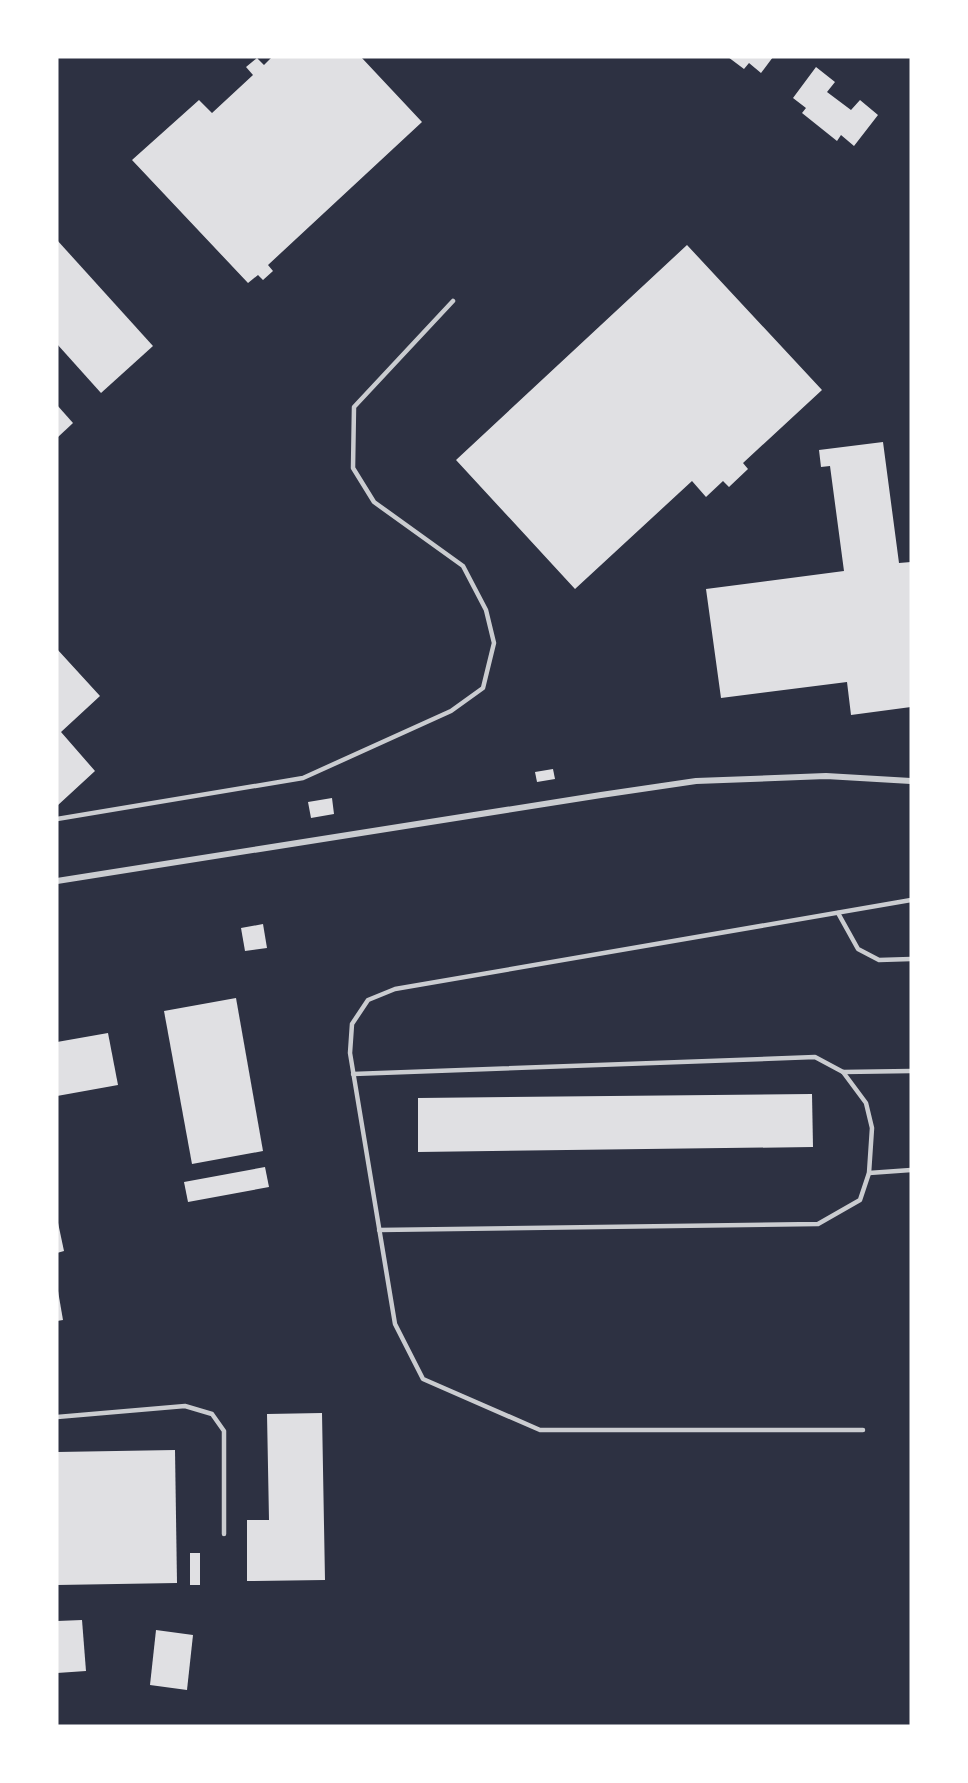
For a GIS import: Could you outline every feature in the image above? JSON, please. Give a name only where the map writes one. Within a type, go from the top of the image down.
[{"type":"street","points":[[57,880],[696,781],[826,776],[911,781]]},
{"type":"lane","points":[[57,819],[303,778],[451,711],[483,687],[494,643],[486,610],[463,566],[374,502],[352,468],[354,407],[453,301]]},
{"type":"lane","points":[[863,1430],[540,1430],[423,1379],[395,1324],[353,1074],[350,1053],[352,1024],[368,1000],[395,989],[911,900]]},
{"type":"lane","points":[[838,913],[858,949],[879,960],[911,959]]},
{"type":"lane","points":[[353,1074],[815,1057],[843,1072],[866,1103],[872,1128],[869,1173],[861,1200],[818,1224],[379,1230]]},
{"type":"lane","points":[[843,1072],[911,1071]]},
{"type":"lane","points":[[869,1173],[911,1170]]},
{"type":"lane","points":[[57,1417],[185,1406],[212,1414],[224,1431],[224,1534]]},
{"type":"building","points":[[272,57],[361,57],[422,122],[268,265],[273,271],[263,280],[258,275],[248,283],[132,160],[199,100],[212,113],[253,75],[246,67],[257,58],[264,65]]},
{"type":"building","points":[[728,57],[773,57],[761,73],[749,63],[744,69]]},
{"type":"building","points":[[816,67],[835,82],[827,92],[851,110],[860,100],[878,115],[854,146],[841,135],[837,141],[802,113],[806,108],[793,98]]},
{"type":"building","points":[[57,240],[153,346],[101,393],[57,344]]},
{"type":"building","points":[[687,245],[822,390],[743,463],[748,469],[729,487],[723,481],[706,497],[692,481],[575,589],[456,460]]},
{"type":"building","points":[[57,405],[73,423],[57,438]]},
{"type":"building","points":[[883,442],[899,563],[911,562],[911,707],[851,715],[847,682],[721,698],[706,589],[844,571],[830,466],[821,467],[819,450]]},
{"type":"building","points":[[57,649],[100,696],[61,732],[95,771],[57,806]]},
{"type":"building","points":[[553,769],[555,779],[537,782],[535,772]]},
{"type":"building","points":[[332,798],[334,814],[311,818],[308,802]]},
{"type":"building","points":[[263,924],[267,948],[245,951],[241,928]]},
{"type":"building","points":[[236,998],[263,1151],[192,1164],[164,1011]]},
{"type":"building","points":[[108,1033],[118,1085],[57,1096],[57,1042]]},
{"type":"building","points":[[812,1094],[813,1147],[418,1152],[418,1098]]},
{"type":"building","points":[[265,1167],[269,1187],[188,1202],[184,1182]]},
{"type":"building","points":[[57,1218],[64,1251],[57,1253]]},
{"type":"building","points":[[57,1291],[63,1320],[57,1321]]},
{"type":"building","points":[[322,1413],[325,1580],[247,1581],[247,1520],[269,1520],[267,1414]]},
{"type":"building","points":[[175,1450],[177,1583],[57,1585],[57,1452]]},
{"type":"building","points":[[190,1553],[200,1553],[200,1585],[190,1585]]},
{"type":"building","points":[[82,1620],[86,1671],[57,1673],[57,1621]]},
{"type":"building","points":[[156,1630],[193,1635],[187,1690],[150,1685]]}]
